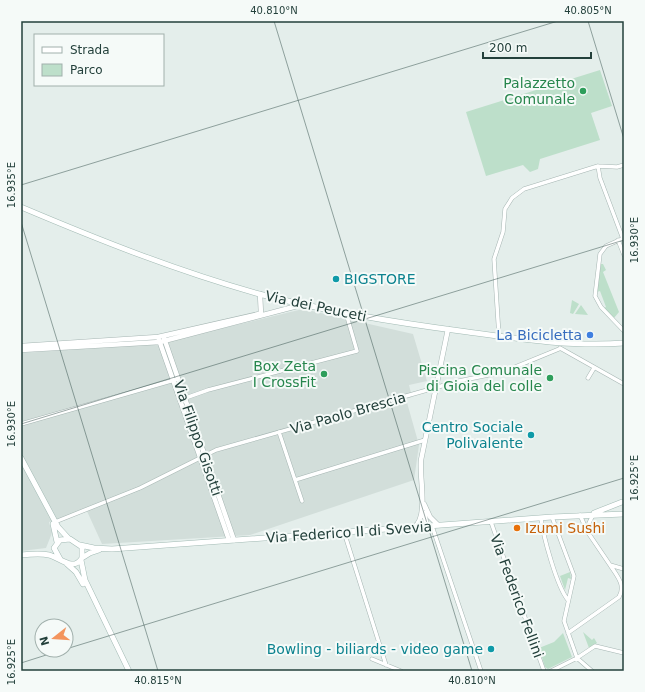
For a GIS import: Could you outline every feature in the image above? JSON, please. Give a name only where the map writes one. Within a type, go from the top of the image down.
[{"type":"main road","name":"Via dei Peuceti","points":[[21,207],[173,267],[260,294],[303,304],[399,323],[498,336],[561,342],[624,343]]},
{"type":"main road","points":[[21,458],[61,531],[70,539],[80,544],[94,548],[112,549]]},
{"type":"main road","points":[[36,487],[55,528],[55,553],[80,577],[129,671]]},
{"type":"main road","points":[[623,502],[620,509],[624,514]]},
{"type":"main road","name":"Via Federico II di Svevia","points":[[586,515],[607,510],[623,502]]},
{"type":"main road","name":"Via Federico II di Svevia","points":[[112,549],[580,515],[624,514]]},
{"type":"main road","points":[[21,555],[44,552],[62,539],[70,539]]},
{"type":"main road","points":[[80,544],[83,552],[83,577],[104,622]]},
{"type":"main road","points":[[67,564],[76,564],[94,551],[112,549]]},
{"type":"main road","points":[[30,554],[48,555],[60,559]]},
{"type":"street","points":[[498,336],[494,259],[503,232],[504,214],[508,202],[515,194],[524,189],[598,166],[617,167],[624,165]]},
{"type":"street","points":[[598,166],[600,178],[622,239],[624,255]]},
{"type":"street","points":[[622,239],[606,246],[600,254],[595,296],[601,308],[624,331]]},
{"type":"street","points":[[260,294],[261,314]]},
{"type":"street","points":[[21,350],[161,339],[254,314],[261,314],[303,304]]},
{"type":"street","points":[[182,399],[208,390],[357,351],[346,313]]},
{"type":"street","points":[[448,329],[425,440],[420,472],[423,499],[429,526],[481,671]]},
{"type":"street","points":[[21,346],[161,339]]},
{"type":"street","name":"Via Filippo Gisotti","points":[[161,339],[231,540]]},
{"type":"street","points":[[561,342],[559,349],[624,384]]},
{"type":"street","name":"Via Paolo Brescia","points":[[55,522],[140,488],[202,456],[279,432],[459,381],[503,372],[559,349]]},
{"type":"street","points":[[588,378],[594,368]]},
{"type":"street","points":[[21,424],[176,380]]},
{"type":"street","points":[[279,432],[302,501]]},
{"type":"street","points":[[295,480],[425,440]]},
{"type":"street","points":[[425,510],[433,522],[438,526]]},
{"type":"street","points":[[414,527],[420,522],[425,510]]},
{"type":"street","points":[[568,633],[619,597],[622,590],[622,584],[589,534],[580,515]]},
{"type":"street","points":[[589,534],[589,523],[593,515]]},
{"type":"street","points":[[552,517],[574,576],[564,618],[577,658],[592,671]]},
{"type":"street","points":[[541,518],[543,533],[557,576],[559,587],[568,600]]},
{"type":"street","name":"Via Federico Fellini","points":[[491,522],[544,671]]},
{"type":"street","points":[[344,532],[386,665]]},
{"type":"street","points":[[610,565],[624,570]]},
{"type":"street","points":[[551,671],[577,658],[595,646],[624,653]]},
{"type":"street","points":[[372,659],[401,671]]},
{"type":"shaded area","points":[[303,309],[413,334],[427,381],[409,385],[412,397],[406,399],[419,445],[414,480],[250,535],[102,544],[86,509],[49,522],[52,533],[46,548],[21,551],[21,353],[156,344]]},
{"type":"green space","points":[[600,70],[612,106],[591,113],[600,140],[540,159],[538,169],[530,172],[523,165],[486,176],[466,112]]},
{"type":"green space","points":[[601,264],[603,264],[606,270],[603,272],[619,312],[614,318],[604,308],[606,307],[600,291],[597,292]]},
{"type":"green space","points":[[572,300],[579,304],[573,314],[570,313]]},
{"type":"green space","points":[[581,305],[588,315],[575,314]]},
{"type":"green space","points":[[570,572],[571,579],[568,578],[565,590],[560,576]]},
{"type":"green space","points":[[583,632],[592,640],[594,638],[597,643],[589,648]]},
{"type":"green space","points":[[563,633],[572,657],[548,669],[545,667],[539,648],[554,642]]},
{"type":"place","name":"Palazzetto Comunale","points":[[583,91]]},
{"type":"place","name":"BIGSTORE","points":[[336,279]]},
{"type":"place","name":"La Bicicletta","points":[[590,335]]},
{"type":"place","name":"Box Zeta I CrossFit","points":[[324,374]]},
{"type":"place","name":"Piscina Comunale di Gioia del colle","points":[[550,378]]},
{"type":"place","name":"Centro Sociale Polivalente","points":[[531,435]]},
{"type":"place","name":"Izumi Sushi","points":[[517,528]]},
{"type":"place","name":"Bowling - biliards - video game","points":[[491,649]]}]
